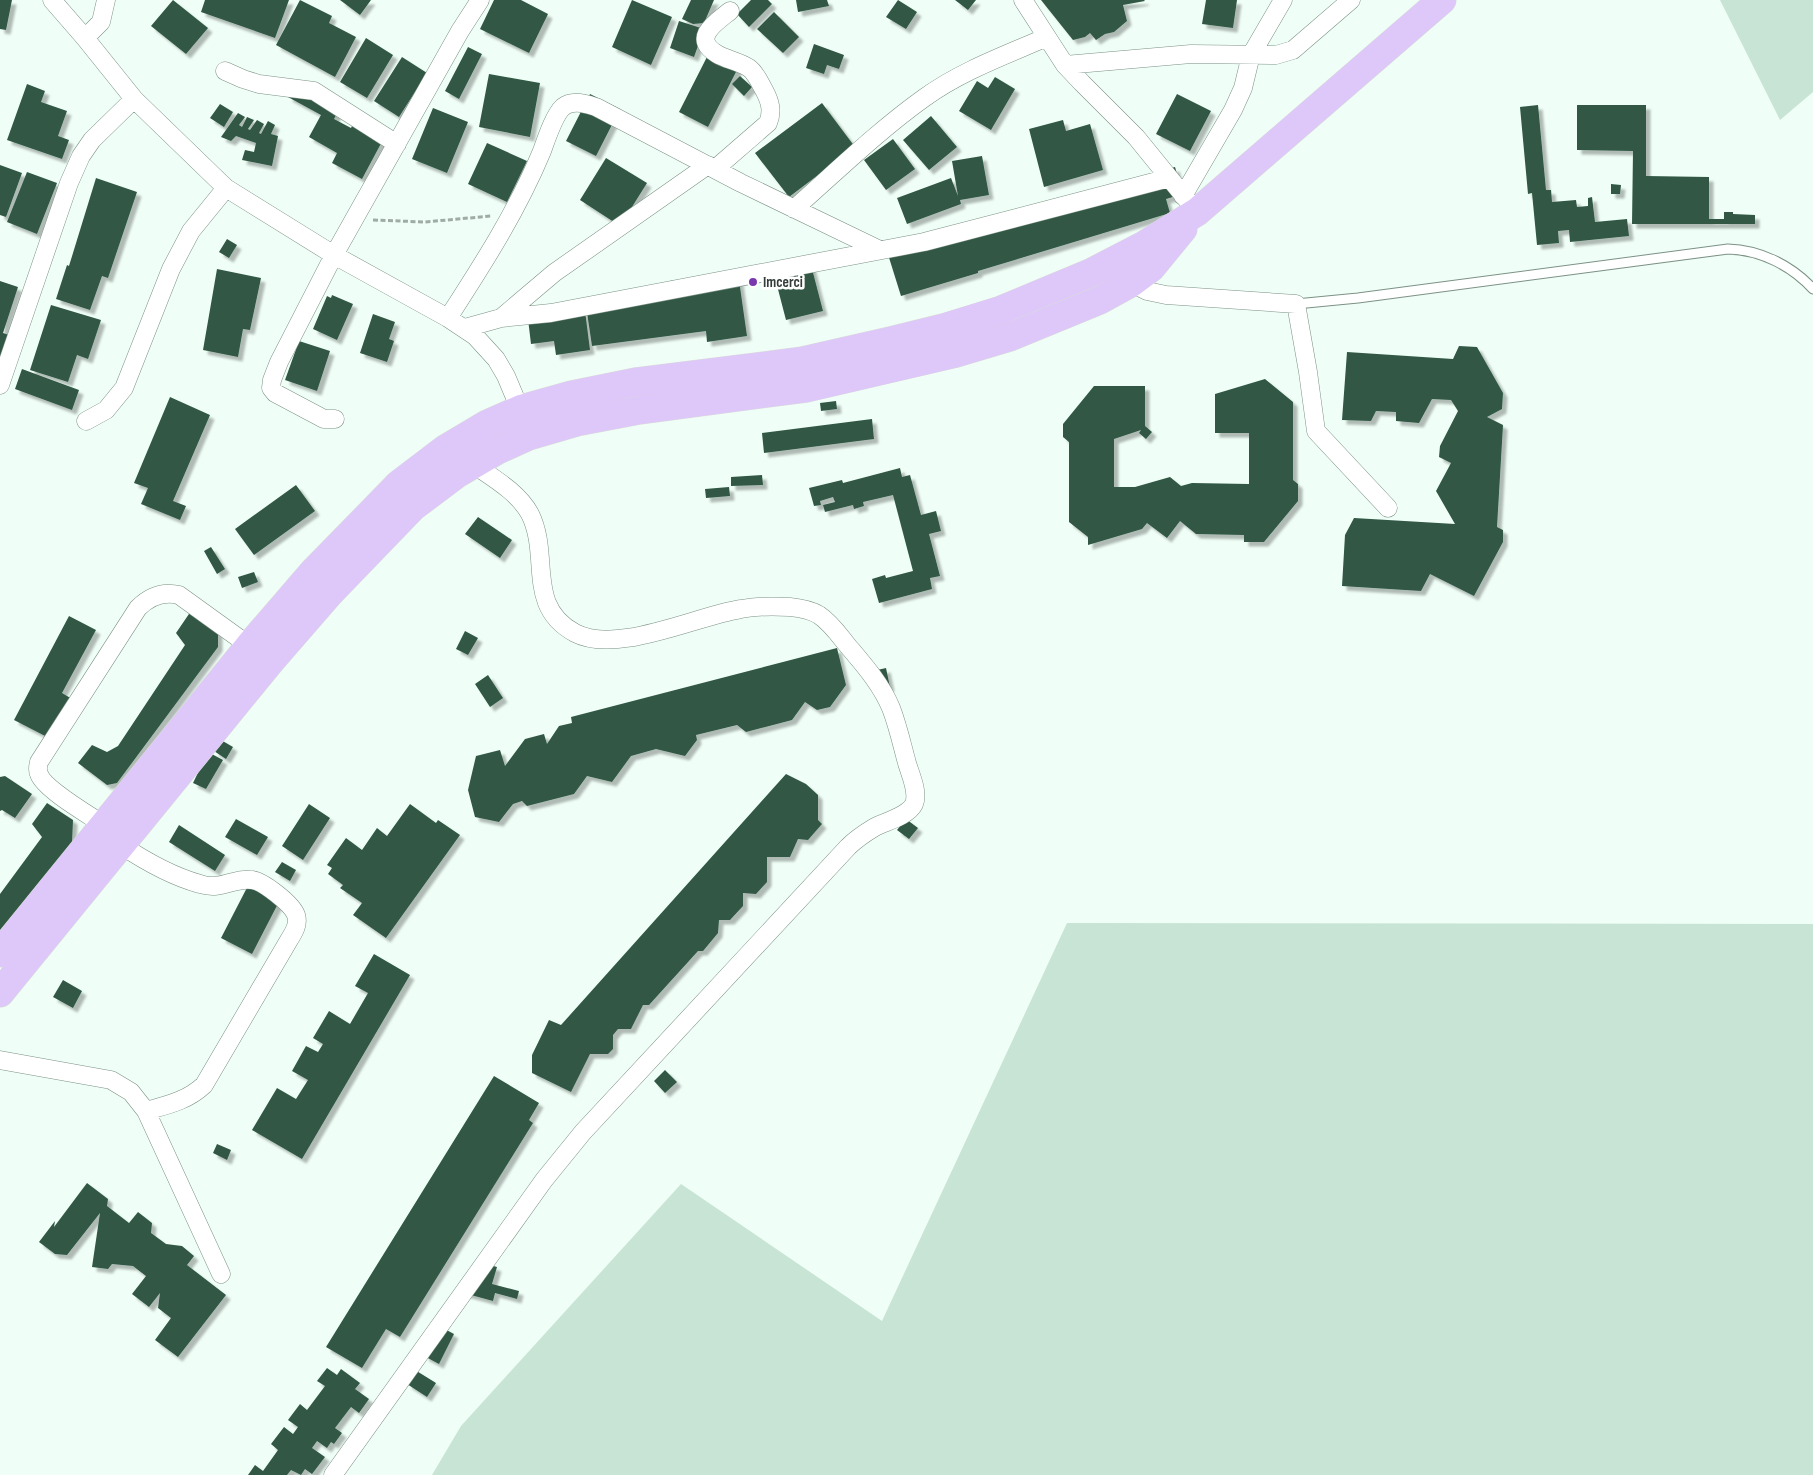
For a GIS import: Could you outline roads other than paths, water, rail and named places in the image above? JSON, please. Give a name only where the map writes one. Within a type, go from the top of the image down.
[{"type":"main road","points":[[0,993],[112,835],[260,654],[313,572],[399,484],[445,448],[488,424],[521,409],[571,394],[635,382],[802,360],[946,327],[1001,310],[1098,270],[1144,245],[1190,204],[1442,0]]},
{"type":"main road","points":[[260,654],[329,594],[413,507],[434,490],[498,450],[529,436],[577,422],[640,410],[807,388],[953,354],[1010,337],[1100,300],[1131,283],[1151,268],[1190,204]]},
{"type":"main road","points":[[0,953],[112,835]]},
{"type":"street","points":[[52,0],[134,99],[226,188],[334,255],[465,328],[487,348],[496,359],[521,409],[529,436]]},
{"type":"street","points":[[85,38],[100,22],[106,0]]},
{"type":"street","points":[[335,419],[324,419],[275,393],[272,391],[271,385],[279,362],[334,255],[460,31],[480,0]]},
{"type":"street","points":[[1023,0],[1065,64],[1082,84],[1136,137],[1190,204],[1243,88],[1252,55],[1283,0]]},
{"type":"street","points":[[1065,64],[1191,54],[1276,55],[1293,50],[1351,0]]},
{"type":"street","points":[[501,318],[554,273],[711,167],[768,123],[772,114],[768,96],[751,69],[717,55],[706,42],[705,36],[707,31],[730,11]]},
{"type":"street","points":[[794,209],[890,124],[926,96],[972,70],[1047,37]]},
{"type":"street","points":[[225,71],[259,84],[314,91],[397,144]]},
{"type":"street","points":[[0,385],[80,156],[92,140],[134,99]]},
{"type":"street","points":[[448,318],[513,213],[554,121],[562,108],[572,103],[596,107],[794,209],[880,250]]},
{"type":"street","points":[[465,328],[501,318],[552,312],[880,250],[970,230],[1169,178]]},
{"type":"street","points":[[86,421],[106,410],[124,388],[171,269],[191,231],[226,188]]},
{"type":"street","points":[[1131,283],[1147,291],[1166,295],[1296,304],[1316,431],[1388,508]]},
{"type":"street","points":[[333,1475],[544,1180],[583,1132],[848,847],[865,833],[907,812],[915,799],[899,732],[884,693],[873,676],[834,628],[819,615],[803,609],[754,607],[712,615],[622,639],[599,640],[580,635],[562,623],[546,604],[535,528],[526,508],[516,496],[473,464]]},
{"type":"street","points":[[146,1111],[177,1102],[194,1094],[204,1085],[290,940],[296,926],[296,916],[290,905],[255,880],[244,880],[212,887],[146,862],[42,780],[38,768],[39,762],[138,608],[153,596],[173,593],[179,595],[260,654]]},
{"type":"street","points":[[0,1060],[111,1080],[131,1092],[146,1111],[221,1274]]},
{"type":"lane","points":[[1296,304],[1358,298],[1728,249],[1747,251],[1771,259],[1795,272],[1813,289]]},
{"type":"place","name":"Imcerci","points":[[753,282]]}]
